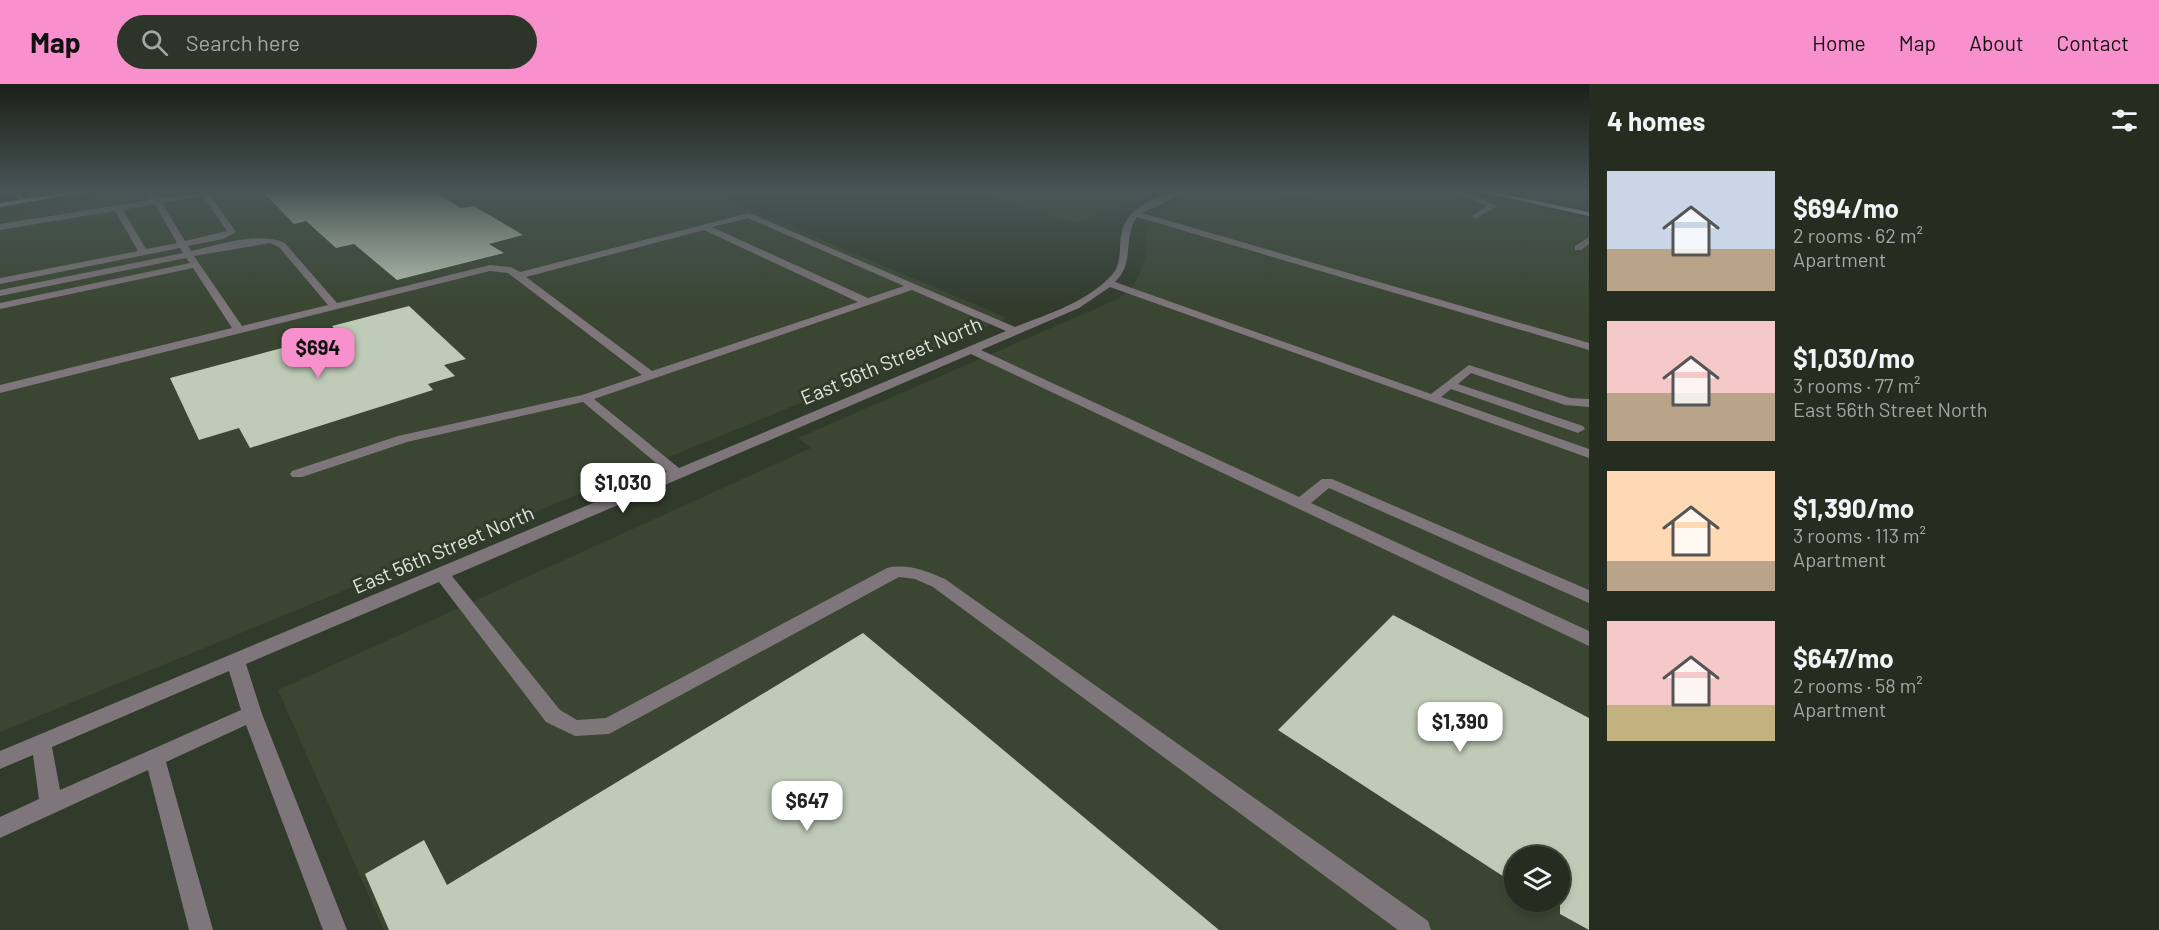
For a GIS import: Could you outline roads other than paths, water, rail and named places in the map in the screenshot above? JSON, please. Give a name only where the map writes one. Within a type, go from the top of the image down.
[{"type":"street","points":[[131,230],[143,252]]},
{"type":"street","points":[[174,230],[239,330]]},
{"type":"street","points":[[0,293],[185,250],[232,232],[231,230]]},
{"type":"street","points":[[518,276],[692,230]]},
{"type":"street","points":[[713,230],[867,302]]},
{"type":"street","points":[[783,230],[1015,331]]},
{"type":"street","name":"East 56th Street North","points":[[0,760],[1075,306],[1118,274],[1126,256],[1126,230]]},
{"type":"street","points":[[1193,230],[1589,347]]},
{"type":"street","points":[[0,281],[143,252],[185,250],[271,240],[282,245],[334,306]]},
{"type":"street","points":[[1578,248],[1589,240]]},
{"type":"street","points":[[0,306],[195,265]]},
{"type":"street","points":[[0,389],[477,269],[499,268],[511,270],[652,377]]},
{"type":"street","points":[[1108,283],[1589,454]]},
{"type":"street","points":[[297,474],[403,439],[585,398],[914,286]]},
{"type":"street","points":[[970,349],[1589,639]]},
{"type":"street","points":[[1433,398],[1469,369],[1569,402],[1589,403]]},
{"type":"street","points":[[1450,385],[1578,429]]},
{"type":"street","points":[[585,398],[677,473]]},
{"type":"street","points":[[1300,504],[1327,482],[1589,597]]},
{"type":"street","points":[[441,573],[553,716],[575,728],[609,726],[893,572],[909,571],[924,576],[939,583],[1172,749],[1419,930]]},
{"type":"street","points":[[236,659],[252,714],[335,930]]},
{"type":"street","points":[[0,828],[252,714]]},
{"type":"street","points":[[41,742],[51,804]]},
{"type":"street","points":[[155,758],[201,930]]}]
